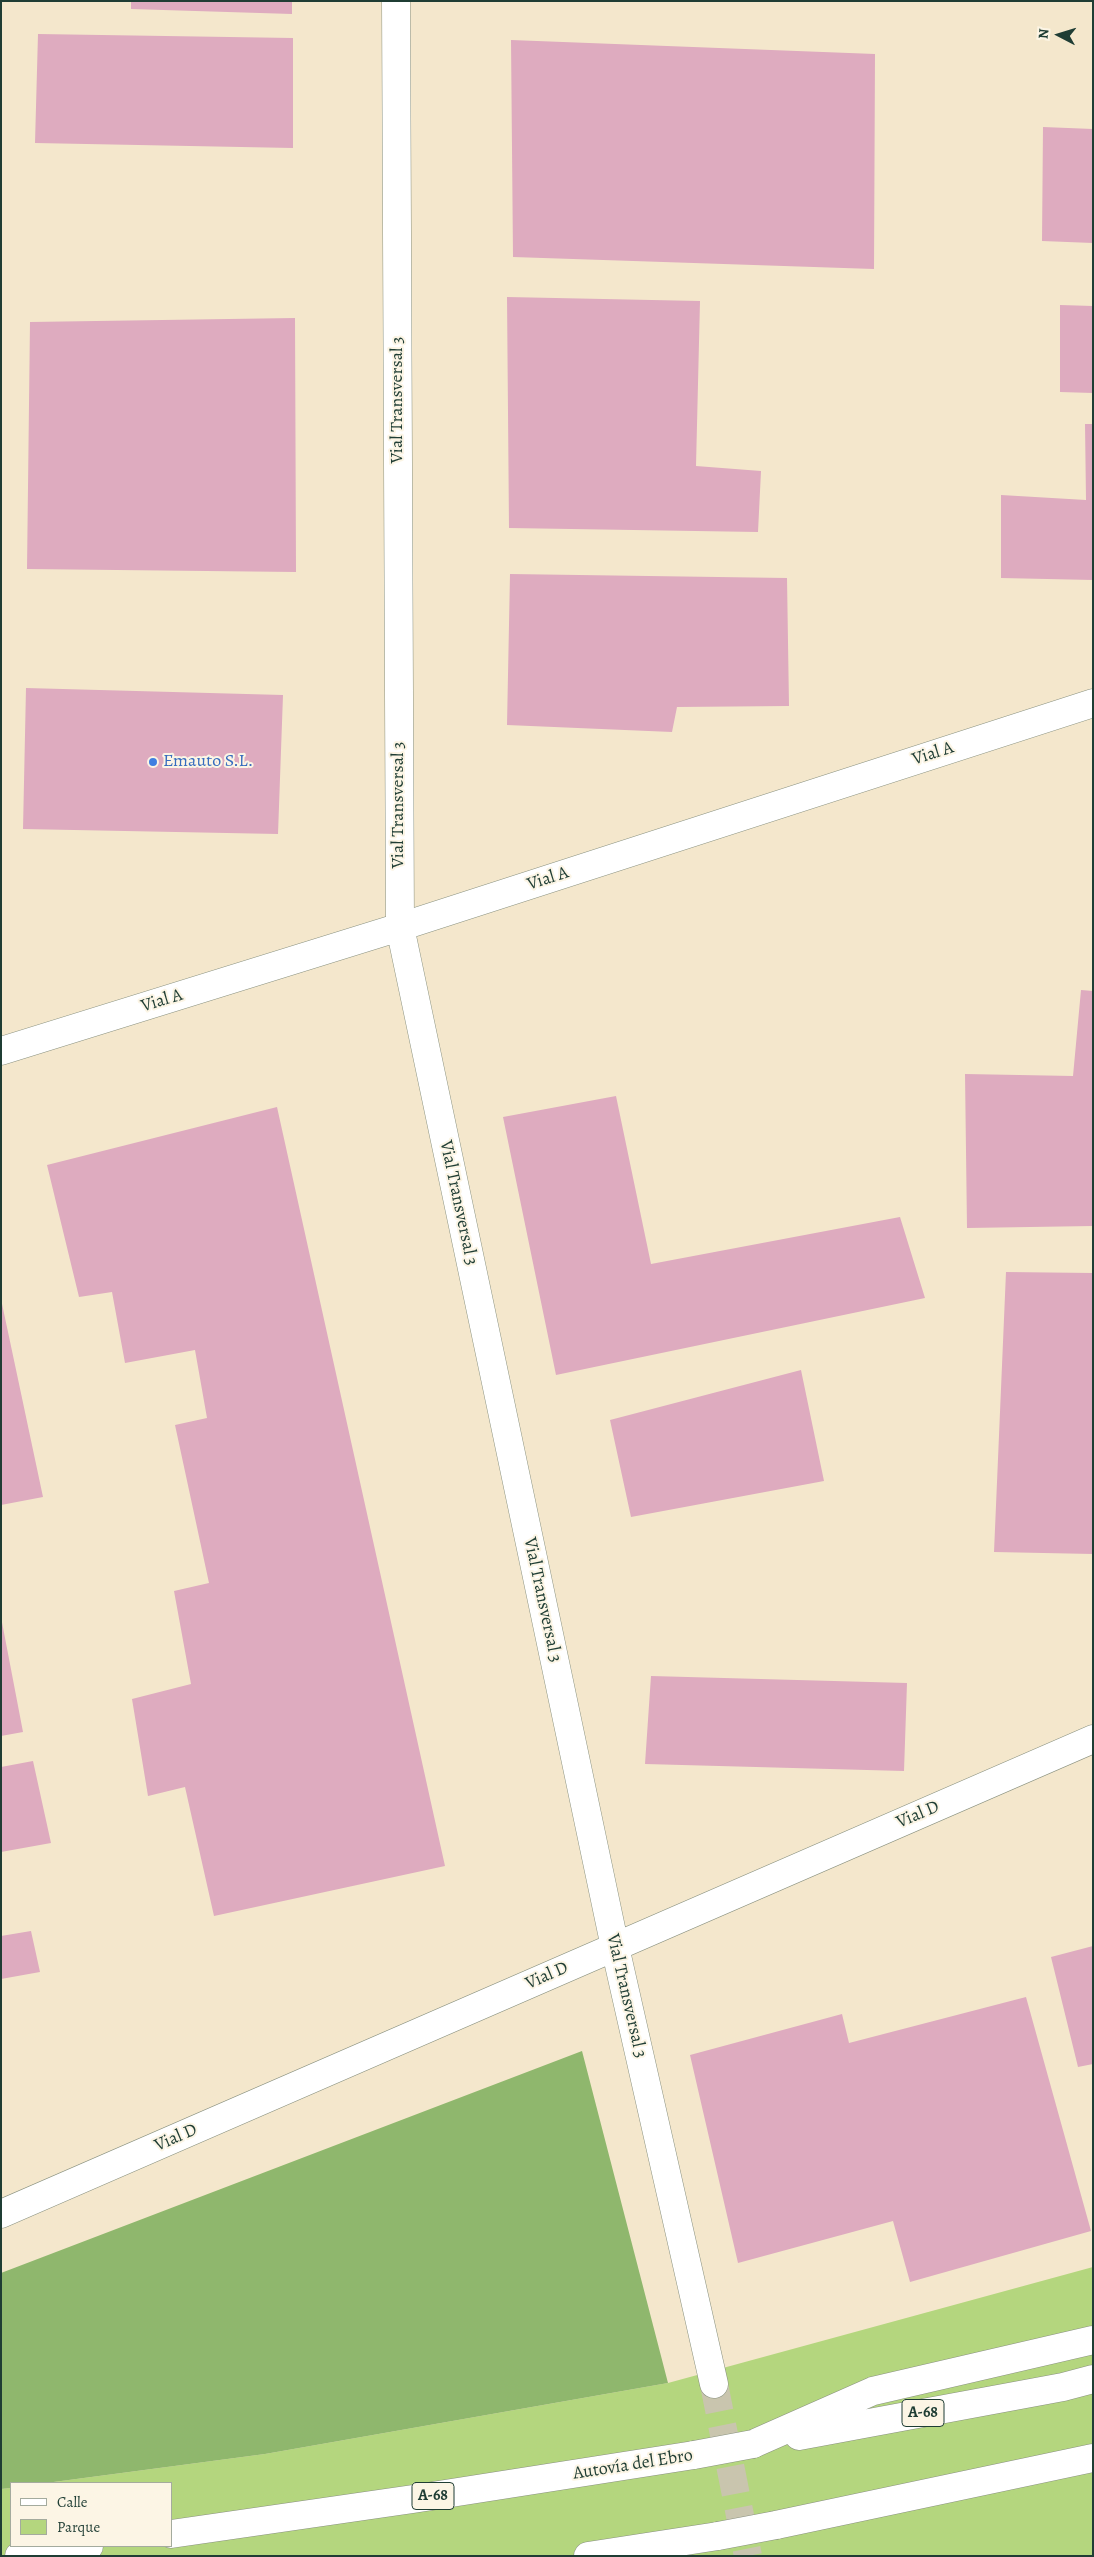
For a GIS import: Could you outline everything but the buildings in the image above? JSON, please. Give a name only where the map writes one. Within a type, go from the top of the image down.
[{"type":"main road","name":"Vial Transversal 3","points":[[396,1],[400,927],[615,1946],[714,2384]]},
{"type":"main road","name":"Vial A","points":[[1,1051],[400,927],[1093,703]]},
{"type":"main road","name":"Vial D","points":[[1,2214],[1093,1739]]},
{"type":"main road","points":[[753,2444],[873,2391],[1093,2340]]},
{"type":"main road","name":"Autovía del Ebro","points":[[172,2534],[413,2500],[694,2455],[1063,2387],[1093,2379]]},
{"type":"main road","points":[[588,2556],[776,2525],[1093,2458]]},
{"type":"main road","points":[[19,2556],[82,2547]]},
{"type":"green space","points":[[582,2051],[668,2383],[265,2454],[54,2482],[10,2482],[10,2488],[1,2489],[1,2273]]},
{"type":"green space","points":[[1093,2267],[1093,2556],[1,2556],[1,2489],[10,2488],[10,2547],[172,2547],[172,2482],[54,2482],[265,2454],[668,2383]]},
{"type":"tunnel","points":[[714,2384],[748,2556]]},
{"type":"place","name":"Emauto S.L.","points":[[153,762]]}]
